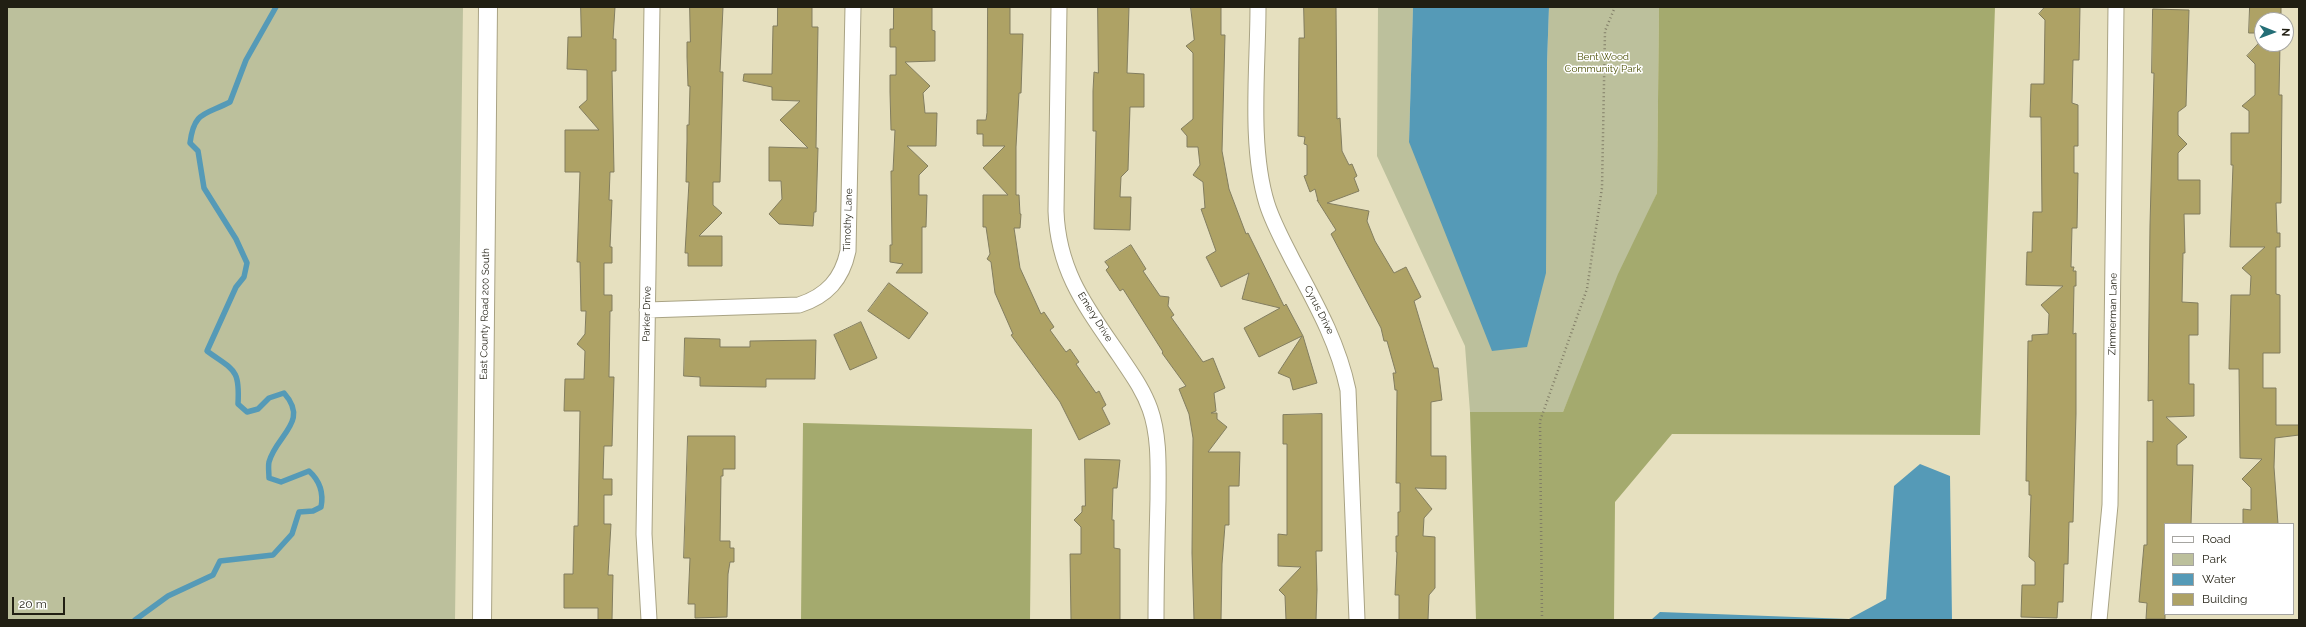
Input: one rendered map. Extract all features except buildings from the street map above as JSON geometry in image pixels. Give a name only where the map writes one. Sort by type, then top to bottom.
[{"type":"street","name":"East County Road 200 South","points":[[482,620],[488,7]]},
{"type":"street","name":"Parker Drive","points":[[650,620],[644,534],[652,7]]},
{"type":"street","name":"Timothy Lane","points":[[648,310],[799,305],[814,300],[827,292],[838,280],[848,251],[853,7]]},
{"type":"street","name":"Emery Drive","points":[[1059,7],[1056,211],[1058,245],[1064,264],[1081,298],[1137,380],[1151,412],[1156,431],[1158,468],[1156,620]]},
{"type":"street","name":"Cyrus Drive","points":[[1258,7],[1257,148],[1262,186],[1274,222],[1330,332],[1344,370],[1348,390],[1357,620]]},
{"type":"street","name":"Zimmerman Lane","points":[[2099,620],[2110,505],[2116,7]]},
{"type":"path","points":[[1542,620],[1540,421],[1587,289],[1602,188],[1605,31],[1615,7]]},
{"type":"green space","points":[[7,7],[463,7],[455,620],[7,620]]},
{"type":"green space","name":"Bent Wood Community Park","points":[[1378,7],[1413,7],[1409,142],[1547,63],[1549,7],[1659,7],[1657,193],[1563,412],[1470,412],[1465,346],[1377,156]]},
{"type":"green space","points":[[1659,7],[1995,7],[1980,435],[1672,434],[1615,502],[1614,620],[1476,620],[1470,412],[1563,412],[1618,274],[1657,193]]},
{"type":"green space","points":[[803,423],[1032,429],[1030,620],[801,620]]},
{"type":"water","points":[[1413,7],[1549,7],[1547,63],[1546,273],[1527,347],[1492,351],[1409,142]]},
{"type":"water","points":[[1920,464],[1950,476],[1952,620],[1651,620],[1660,612],[1849,619],[1886,599],[1894,486]]},
{"type":"waterway","points":[[135,620],[168,596],[213,575],[220,561],[273,555],[292,534],[299,512],[313,511],[321,507],[322,496],[320,487],[316,479],[309,471],[281,482],[269,478],[269,462],[273,452],[293,420],[294,412],[291,403],[284,393],[269,398],[258,409],[247,412],[238,404],[238,383],[233,372],[229,367],[207,351],[236,287],[244,277],[247,263],[236,239],[204,188],[198,151],[190,143],[192,133],[194,125],[202,115],[230,102],[246,60],[276,7]]}]
